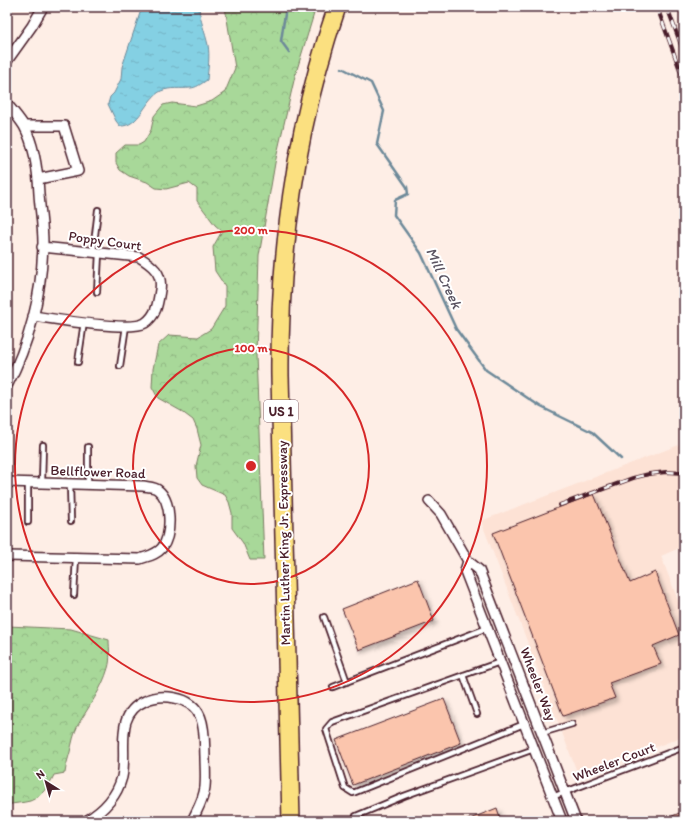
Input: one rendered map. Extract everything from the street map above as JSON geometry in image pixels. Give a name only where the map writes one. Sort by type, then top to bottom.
[{"type":"highway","name":"Martin Luther King Jr. Expressway","points":[[280,821],[270,376],[272,290],[280,203],[290,148],[302,91],[326,7]]},
{"type":"highway","name":"Martin Luther King Jr. Expressway","points":[[291,821],[280,376],[282,290],[290,205],[300,149],[319,66],[337,7]]},
{"type":"street","points":[[7,61],[32,26],[43,7]]},
{"type":"street","points":[[7,104],[24,126],[32,149],[38,179],[42,247],[39,286],[33,316],[20,358],[7,386]]},
{"type":"street","points":[[24,126],[64,126],[78,171],[38,179]]},
{"type":"street","name":"Poppy Court","points":[[33,316],[112,326],[135,326],[144,323],[153,316],[157,306],[161,285],[157,272],[150,264],[139,258],[42,247]]},
{"type":"street","name":"Bellflower Road","points":[[7,482],[143,486],[157,489],[164,496],[168,505],[169,521],[168,533],[161,549],[154,554],[140,558],[7,556]]},
{"type":"street","name":"Wheeler Way","points":[[429,501],[441,514],[468,561],[479,570],[576,821]]},
{"type":"street","name":"Wheeler Way","points":[[468,561],[465,571],[562,821]]},
{"type":"street","points":[[86,821],[98,814],[107,805],[120,783],[124,761],[124,727],[128,715],[139,704],[152,698],[163,697],[179,699],[192,706],[201,718],[203,725],[205,737],[205,787],[203,797],[192,821]]},
{"type":"lane","points":[[97,292],[96,253],[98,210]]},
{"type":"lane","points":[[78,362],[84,322]]},
{"type":"lane","points":[[120,366],[126,326]]},
{"type":"lane","points":[[42,483],[43,445]]},
{"type":"lane","points":[[88,447],[88,485]]},
{"type":"lane","points":[[28,483],[28,522]]},
{"type":"lane","points":[[70,484],[71,521]]},
{"type":"lane","points":[[74,595],[76,557]]},
{"type":"lane","points":[[324,617],[347,682]]},
{"type":"lane","points":[[333,687],[487,628]]},
{"type":"lane","points":[[500,662],[332,722],[326,729],[344,788],[353,793],[524,724]]},
{"type":"lane","points":[[464,675],[477,714]]},
{"type":"lane","points":[[542,733],[572,724]]},
{"type":"lane","name":"Wheeler Court","points":[[552,797],[684,747]]},
{"type":"lane","points":[[358,821],[356,816],[404,796],[534,749]]},
{"type":"shaded area","points":[[684,443],[684,546],[661,556],[684,616],[684,736],[579,777],[481,521]]},
{"type":"green space","points":[[225,7],[316,7],[295,76],[275,163],[259,256],[256,355],[264,560],[250,560],[243,543],[232,528],[232,513],[225,495],[202,485],[197,478],[196,466],[201,445],[193,420],[181,411],[158,398],[152,387],[153,369],[158,345],[169,335],[198,337],[211,329],[225,306],[225,286],[215,271],[213,247],[222,231],[215,225],[197,201],[197,189],[189,183],[166,189],[156,188],[147,182],[129,176],[120,170],[116,163],[116,153],[125,145],[139,145],[144,142],[151,130],[154,116],[163,105],[172,103],[196,106],[212,101],[225,92],[235,68]]},
{"type":"green space","points":[[7,627],[71,629],[109,640],[110,657],[109,665],[102,683],[78,725],[73,738],[65,773],[54,775],[50,783],[38,797],[27,802],[7,805]]},
{"type":"water","points":[[142,7],[199,7],[200,17],[209,49],[207,80],[194,87],[161,91],[155,95],[133,122],[120,126],[108,104],[110,97],[114,93],[121,79],[122,67]]},
{"type":"building","points":[[594,494],[630,583],[655,572],[679,635],[653,646],[661,664],[609,683],[615,698],[563,716],[493,533]]},
{"type":"building","points":[[418,579],[434,621],[359,650],[342,609]]},
{"type":"building","points":[[444,699],[461,743],[353,785],[336,740]]},
{"type":"building","points":[[497,808],[501,821],[465,821]]},
{"type":"building","points":[[684,811],[684,821],[661,821]]},
{"type":"waterway","name":"Mill Creek","points":[[286,7],[281,41],[289,52]]},
{"type":"waterway","name":"Mill Creek","points":[[342,68],[371,83],[384,111],[377,144],[407,187],[408,194],[395,200],[394,215],[421,253],[456,329],[486,370],[541,407],[592,432],[621,459]]},
{"type":"railway","points":[[657,7],[684,81]]},
{"type":"railway","points":[[667,7],[684,53]]},
{"type":"railway","points":[[560,505],[633,478],[666,472],[684,473]]}]
